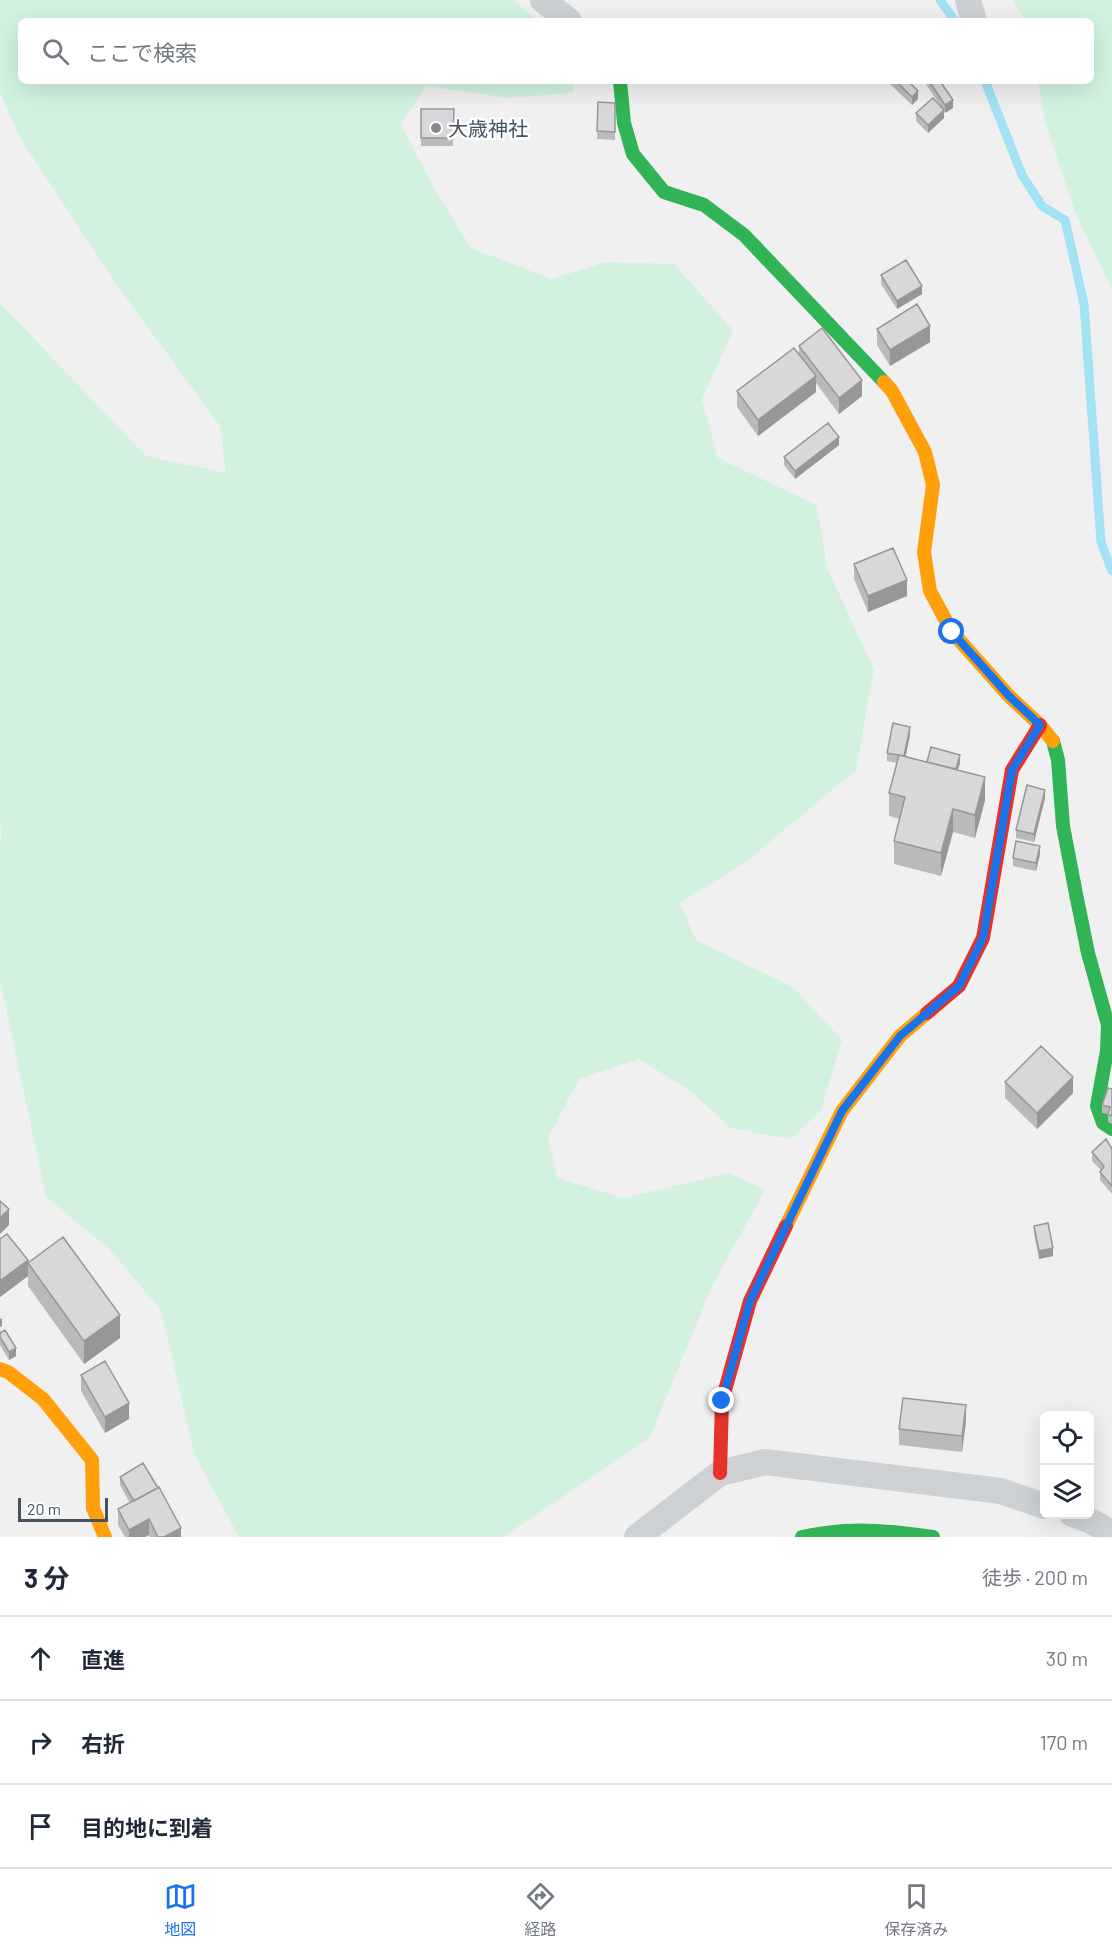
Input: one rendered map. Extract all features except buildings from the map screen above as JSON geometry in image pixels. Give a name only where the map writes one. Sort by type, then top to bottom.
[{"type":"street","points":[[543,0],[565,18]]},
{"type":"street","points":[[968,0],[973,18]]},
{"type":"street","points":[[620,84],[624,123],[633,154],[664,192],[704,205],[744,235],[892,392],[925,452],[933,485],[924,552],[930,591],[952,632],[1054,742],[1058,760],[1063,826],[1071,871],[1088,953],[1108,1025],[1107,1051],[1097,1106],[1103,1123],[1112,1129]]},
{"type":"street","points":[[720,1473],[722,1401],[750,1301],[842,1111],[900,1036],[959,986],[983,938],[1012,770],[1040,725]]},
{"type":"street","points":[[0,1369],[8,1372],[43,1399],[92,1460],[93,1508],[105,1537]]},
{"type":"street","points":[[637,1537],[720,1473],[765,1462],[1001,1491],[1040,1505]]},
{"type":"street","points":[[1086,1519],[1112,1533]]},
{"type":"street","points":[[802,1537],[831,1531],[892,1531],[933,1537]]},
{"type":"green space","points":[[0,0],[513,0],[534,18],[18,18],[18,84],[574,84],[573,93],[507,98],[426,86],[401,124],[430,181],[471,248],[551,279],[605,262],[674,264],[733,330],[702,400],[718,458],[817,505],[827,568],[874,669],[856,770],[746,862],[680,903],[696,940],[793,987],[842,1040],[821,1110],[791,1139],[730,1128],[693,1093],[639,1059],[579,1079],[548,1138],[558,1178],[623,1198],[729,1173],[765,1190],[711,1288],[650,1438],[503,1537],[239,1537],[194,1454],[161,1310],[109,1249],[46,1197],[0,980],[0,843],[2,828],[0,824],[0,303],[146,456],[226,473],[220,426],[119,288],[20,138],[0,93]]},
{"type":"green space","points":[[1013,0],[1112,0],[1112,290],[1075,212],[1044,119],[1038,84],[1094,84],[1094,18],[1024,18]]},
{"type":"waterway","points":[[940,0],[953,18]]},
{"type":"waterway","points":[[986,84],[1022,175],[1042,206],[1065,220],[1084,304],[1101,542],[1112,571]]},
{"type":"traffic: fast","points":[[620,84],[624,123],[633,154],[664,192],[704,205],[744,235],[884,382]]},
{"type":"traffic: fast","points":[[1053,741],[1058,760],[1063,826],[1076,894],[1088,953],[1108,1025],[1107,1051],[1097,1106],[1103,1123],[1112,1129]]},
{"type":"traffic: fast","points":[[802,1537],[835,1532],[867,1531],[933,1537]]},
{"type":"traffic: slow","points":[[884,382],[892,391],[925,452],[933,485],[924,552],[930,591],[952,632],[1053,741]]},
{"type":"traffic: slow","points":[[786,1226],[842,1111],[900,1036],[927,1013]]},
{"type":"traffic: slow","points":[[0,1369],[8,1372],[43,1399],[92,1460],[93,1508],[105,1537]]},
{"type":"traffic: jam","points":[[927,1013],[959,986],[983,938],[1012,770],[1040,725]]},
{"type":"traffic: jam","points":[[720,1473],[722,1401],[750,1301],[786,1226]]},
{"type":"place","name":"大歳神社","points":[[436,128]]},
{"type":"route","points":[[722,1401],[750,1301],[842,1111],[900,1036],[959,986],[983,938],[1012,770],[1040,725],[1009,696],[952,632]]}]
